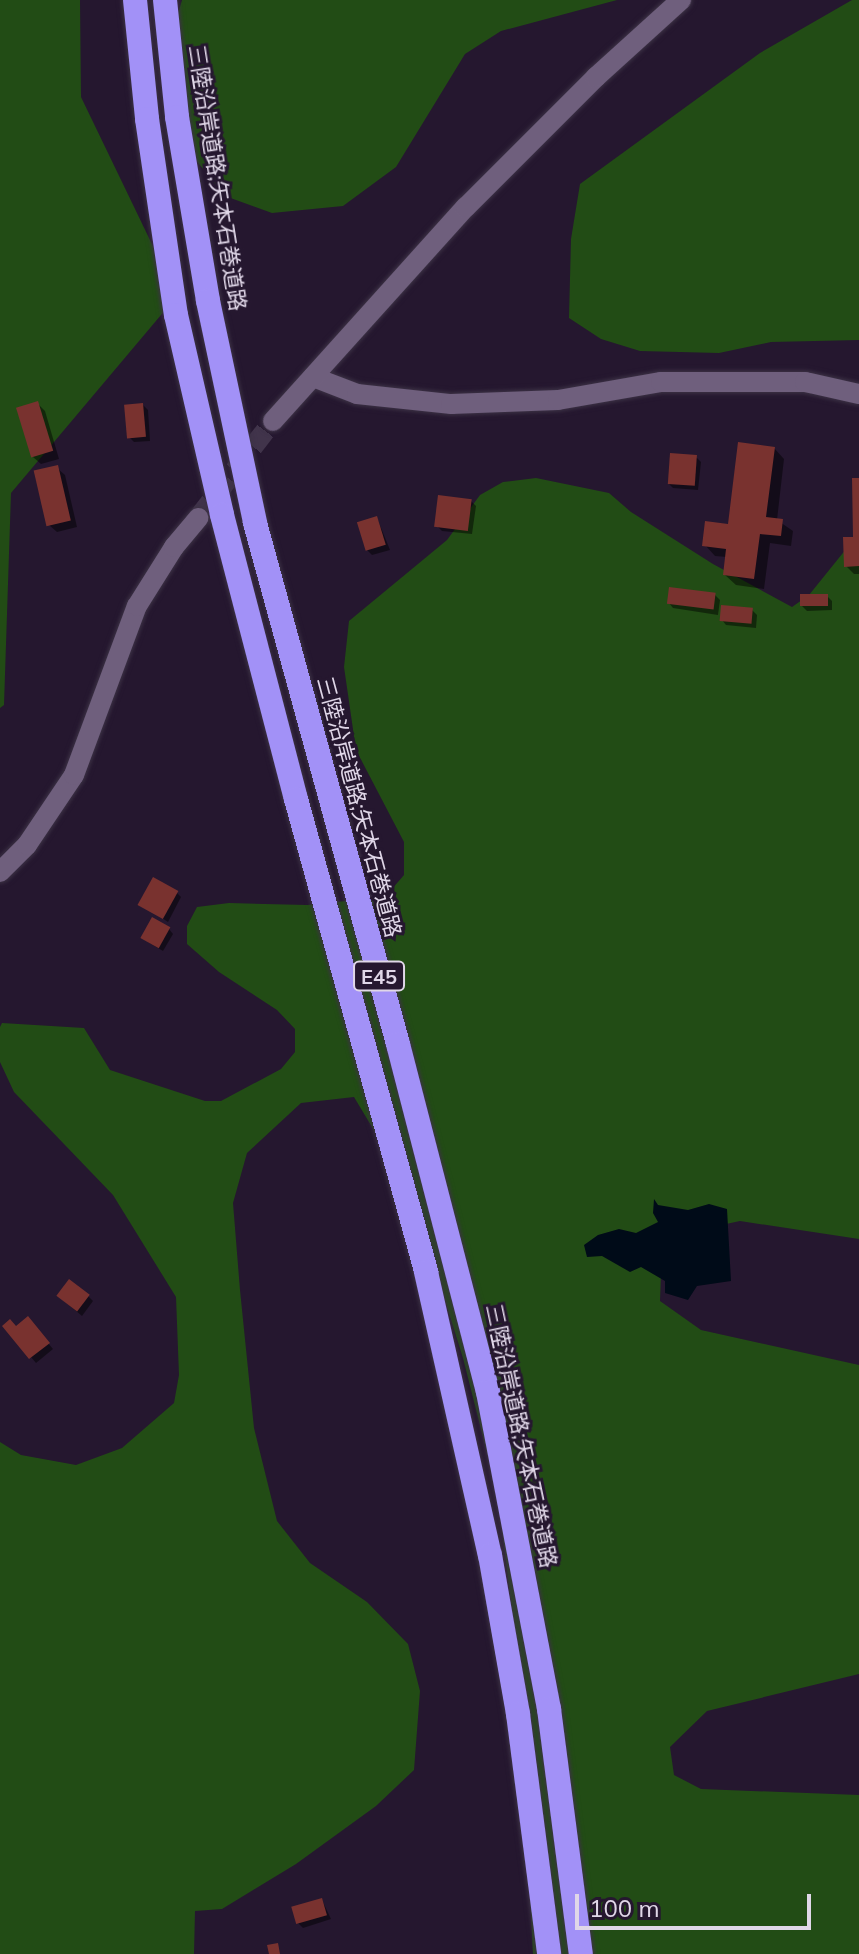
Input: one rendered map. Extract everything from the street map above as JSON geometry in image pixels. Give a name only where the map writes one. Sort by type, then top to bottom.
[{"type":"highway","name":"E45","points":[[135,0],[147,119],[176,315],[222,515],[296,799],[426,1272],[490,1555],[518,1714],[549,1954]]},
{"type":"highway","name":"三陸沿岸道路;矢本石巻道路","points":[[165,0],[177,117],[208,301],[255,523],[402,1059],[488,1392],[549,1709],[581,1954]]},
{"type":"street","points":[[273,421],[466,207],[596,77],[681,0]]},
{"type":"street","points":[[313,377],[357,394],[451,404],[558,400],[661,382],[805,382],[859,394]]},
{"type":"street","points":[[0,872],[27,845],[74,775],[137,606],[174,547],[198,518]]},
{"type":"green space","points":[[0,0],[80,0],[81,97],[177,296],[11,493],[4,705],[0,708]]},
{"type":"green space","points":[[182,0],[617,0],[501,31],[465,54],[396,167],[343,206],[272,213],[225,196],[186,148],[177,17]]},
{"type":"green space","points":[[852,0],[859,0],[859,340],[771,342],[719,353],[640,351],[601,339],[569,318],[571,239],[580,184],[760,53]]},
{"type":"green space","points":[[536,478],[609,493],[631,512],[713,564],[792,607],[809,595],[859,533],[859,1239],[740,1221],[703,1229],[661,1274],[660,1301],[701,1330],[859,1365],[859,1674],[707,1711],[670,1747],[674,1775],[701,1789],[859,1795],[859,1954],[533,1954],[517,1653],[498,1496],[463,1358],[411,1192],[354,1097],[301,1103],[247,1153],[233,1203],[240,1290],[254,1428],[277,1521],[310,1563],[367,1602],[408,1644],[420,1691],[414,1770],[376,1806],[296,1864],[222,1909],[195,1911],[194,1954],[0,1954],[0,1442],[21,1455],[76,1465],[122,1448],[174,1403],[179,1375],[176,1297],[113,1195],[14,1092],[0,1062],[0,1027],[2,1023],[84,1028],[110,1070],[205,1101],[221,1101],[281,1069],[295,1052],[295,1029],[277,1010],[219,972],[187,944],[187,926],[197,907],[229,903],[307,905],[385,897],[404,875],[404,842],[356,750],[344,667],[349,621],[447,540],[480,495],[503,482]]},
{"type":"water","points":[[654,1199],[658,1205],[688,1210],[709,1204],[727,1209],[731,1281],[697,1286],[688,1300],[665,1293],[665,1281],[641,1267],[630,1272],[602,1256],[587,1257],[584,1245],[598,1235],[619,1229],[636,1233],[658,1222],[653,1213]]},
{"type":"building","points":[[38,401],[53,451],[31,457],[16,408]]},
{"type":"building","points":[[143,403],[146,437],[127,439],[124,405]]},
{"type":"building","points":[[738,442],[775,447],[766,517],[783,519],[781,536],[760,534],[754,579],[723,575],[726,549],[702,546],[705,521],[728,524]]},
{"type":"building","points":[[670,453],[697,455],[695,486],[668,484]]},
{"type":"building","points":[[58,465],[71,521],[46,526],[34,471]]},
{"type":"building","points":[[852,478],[859,478],[859,566],[844,567],[843,537],[853,537]]},
{"type":"building","points":[[438,495],[472,499],[468,531],[434,527]]},
{"type":"building","points":[[377,516],[386,545],[366,551],[357,522]]},
{"type":"building","points":[[669,587],[716,593],[714,610],[667,604]]},
{"type":"building","points":[[800,594],[828,594],[828,606],[800,606]]},
{"type":"building","points":[[721,605],[753,608],[751,624],[720,621]]},
{"type":"building","points":[[153,877],[178,891],[163,919],[137,905]]},
{"type":"building","points":[[152,917],[170,927],[159,948],[140,938]]},
{"type":"building","points":[[69,1279],[90,1295],[77,1311],[56,1296]]},
{"type":"building","points":[[28,1316],[50,1343],[29,1359],[2,1326],[10,1319],[16,1326]]},
{"type":"building","points":[[322,1898],[327,1915],[296,1924],[291,1907]]},
{"type":"building","points":[[278,1943],[280,1954],[269,1954],[267,1945]]},
{"type":"tunnel","points":[[198,518],[273,421]]}]
